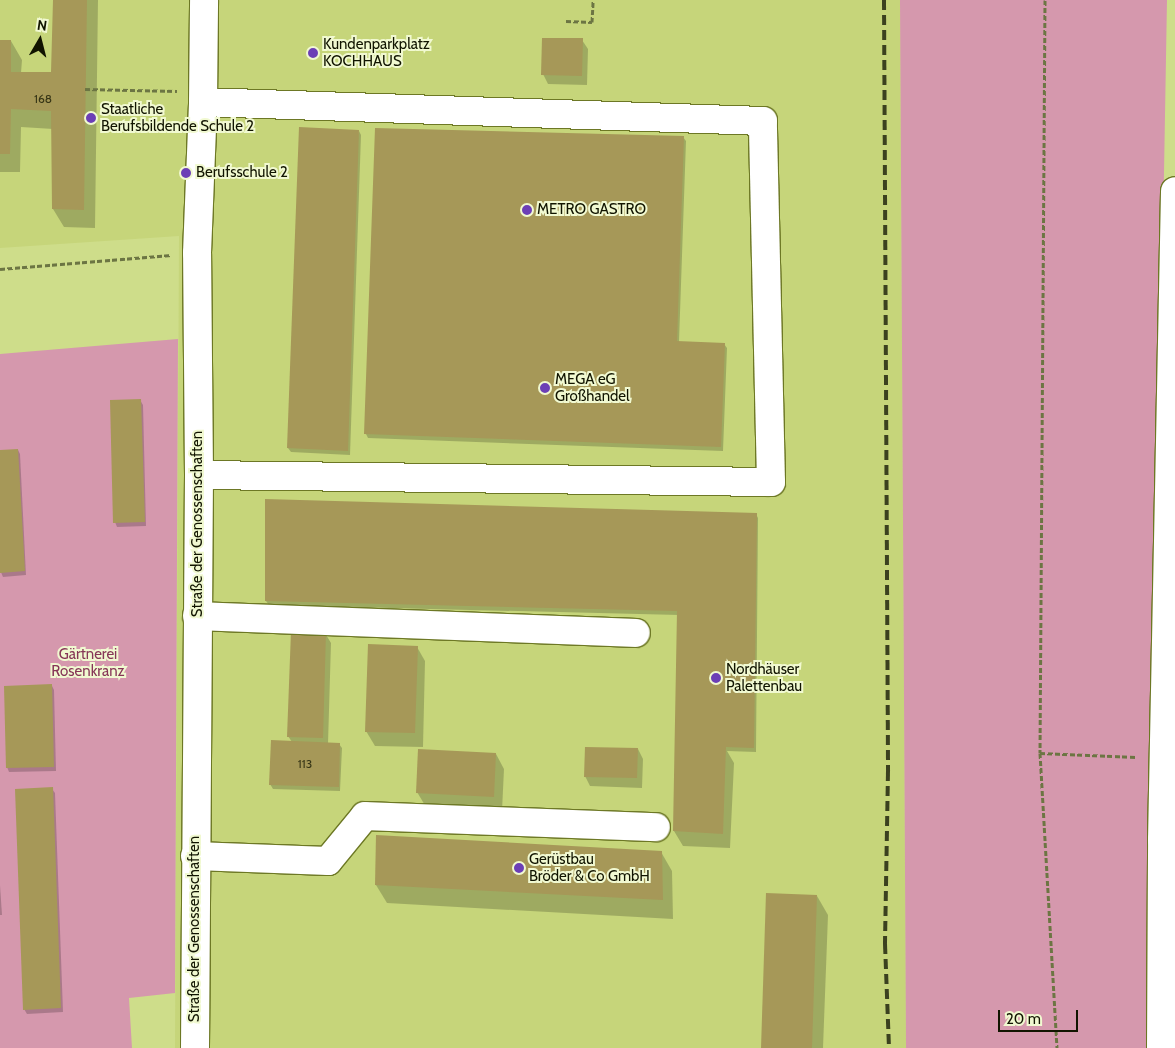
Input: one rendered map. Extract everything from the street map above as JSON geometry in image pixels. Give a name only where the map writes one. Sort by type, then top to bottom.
[{"type":"street","name":"Straße der Genossenschaften","points":[[195,1048],[199,475],[197,253],[203,97],[204,0]]},
{"type":"street","points":[[199,475],[771,482],[763,121],[203,97]]},
{"type":"street","points":[[1161,1048],[1164,758],[1175,191]]},
{"type":"street","points":[[198,616],[636,633]]},
{"type":"street","points":[[195,856],[328,861],[365,816],[656,827]]},
{"type":"street","points":[[195,1048],[210,1048]]},
{"type":"path","points":[[566,21],[592,22],[593,0]]},
{"type":"path","points":[[1045,0],[1040,753],[1057,1048]]},
{"type":"path","points":[[85,89],[203,97]]},
{"type":"path","points":[[0,268],[197,253]]},
{"type":"path","points":[[1040,753],[1164,758]]},
{"type":"shaded area","points":[[0,0],[900,0],[906,1048],[175,1048],[179,236],[0,248]]},
{"type":"green space","points":[[900,0],[1167,0],[1154,750],[1175,750],[1175,1048],[906,1048]]},
{"type":"green space","name":"Gärtnerei Rosenkranz","points":[[178,339],[175,993],[129,998],[132,1048],[0,1048],[0,354]]},
{"type":"building","points":[[53,0],[87,0],[84,210],[52,209],[51,111],[11,109],[10,154],[0,154],[0,40],[11,40],[11,72],[51,72]]},
{"type":"building","points":[[542,38],[583,38],[582,76],[541,75]]},
{"type":"building","points":[[299,127],[359,130],[348,451],[287,448]]},
{"type":"building","points":[[375,128],[684,136],[677,341],[725,343],[721,447],[364,434]]},
{"type":"building","points":[[141,399],[145,522],[113,523],[110,400]]},
{"type":"building","points":[[18,449],[25,571],[0,573],[0,450]]},
{"type":"building","name":"Nordhäuser Palettenbau","points":[[265,499],[757,513],[754,748],[726,747],[723,834],[673,831],[677,611],[265,601]]},
{"type":"building","points":[[291,631],[326,632],[323,738],[287,737]]},
{"type":"building","points":[[368,644],[418,646],[415,733],[365,732]]},
{"type":"building","points":[[52,684],[54,767],[6,768],[4,686]]},
{"type":"building","points":[[271,740],[340,743],[339,787],[269,785]]},
{"type":"building","points":[[585,747],[638,748],[637,778],[584,777]]},
{"type":"building","points":[[418,749],[496,753],[494,797],[416,793]]},
{"type":"building","points":[[53,787],[61,1008],[23,1010],[15,789]]},
{"type":"building","name":"Gerüstbau Bröder & Co GmbH","points":[[376,835],[662,851],[663,900],[375,885]]},
{"type":"building","points":[[766,893],[817,895],[812,1048],[761,1048]]},
{"type":"railway","points":[[884,0],[888,771],[885,944],[889,1048]]},
{"type":"place","name":"Kundenparkplatz KOCHHAUS","points":[[313,53]]},
{"type":"place","name":"Staatliche Berufsbildende Schule 2","points":[[91,118]]},
{"type":"place","name":"Berufsschule 2","points":[[186,173]]},
{"type":"place","name":"METRO GASTRO","points":[[527,210]]},
{"type":"place","name":"MEGA eG Großhandel","points":[[545,388]]},
{"type":"place","name":"Nordhäuser Palettenbau","points":[[716,678]]},
{"type":"place","name":"Gerüstbau Bröder & Co GmbH","points":[[519,868]]}]
